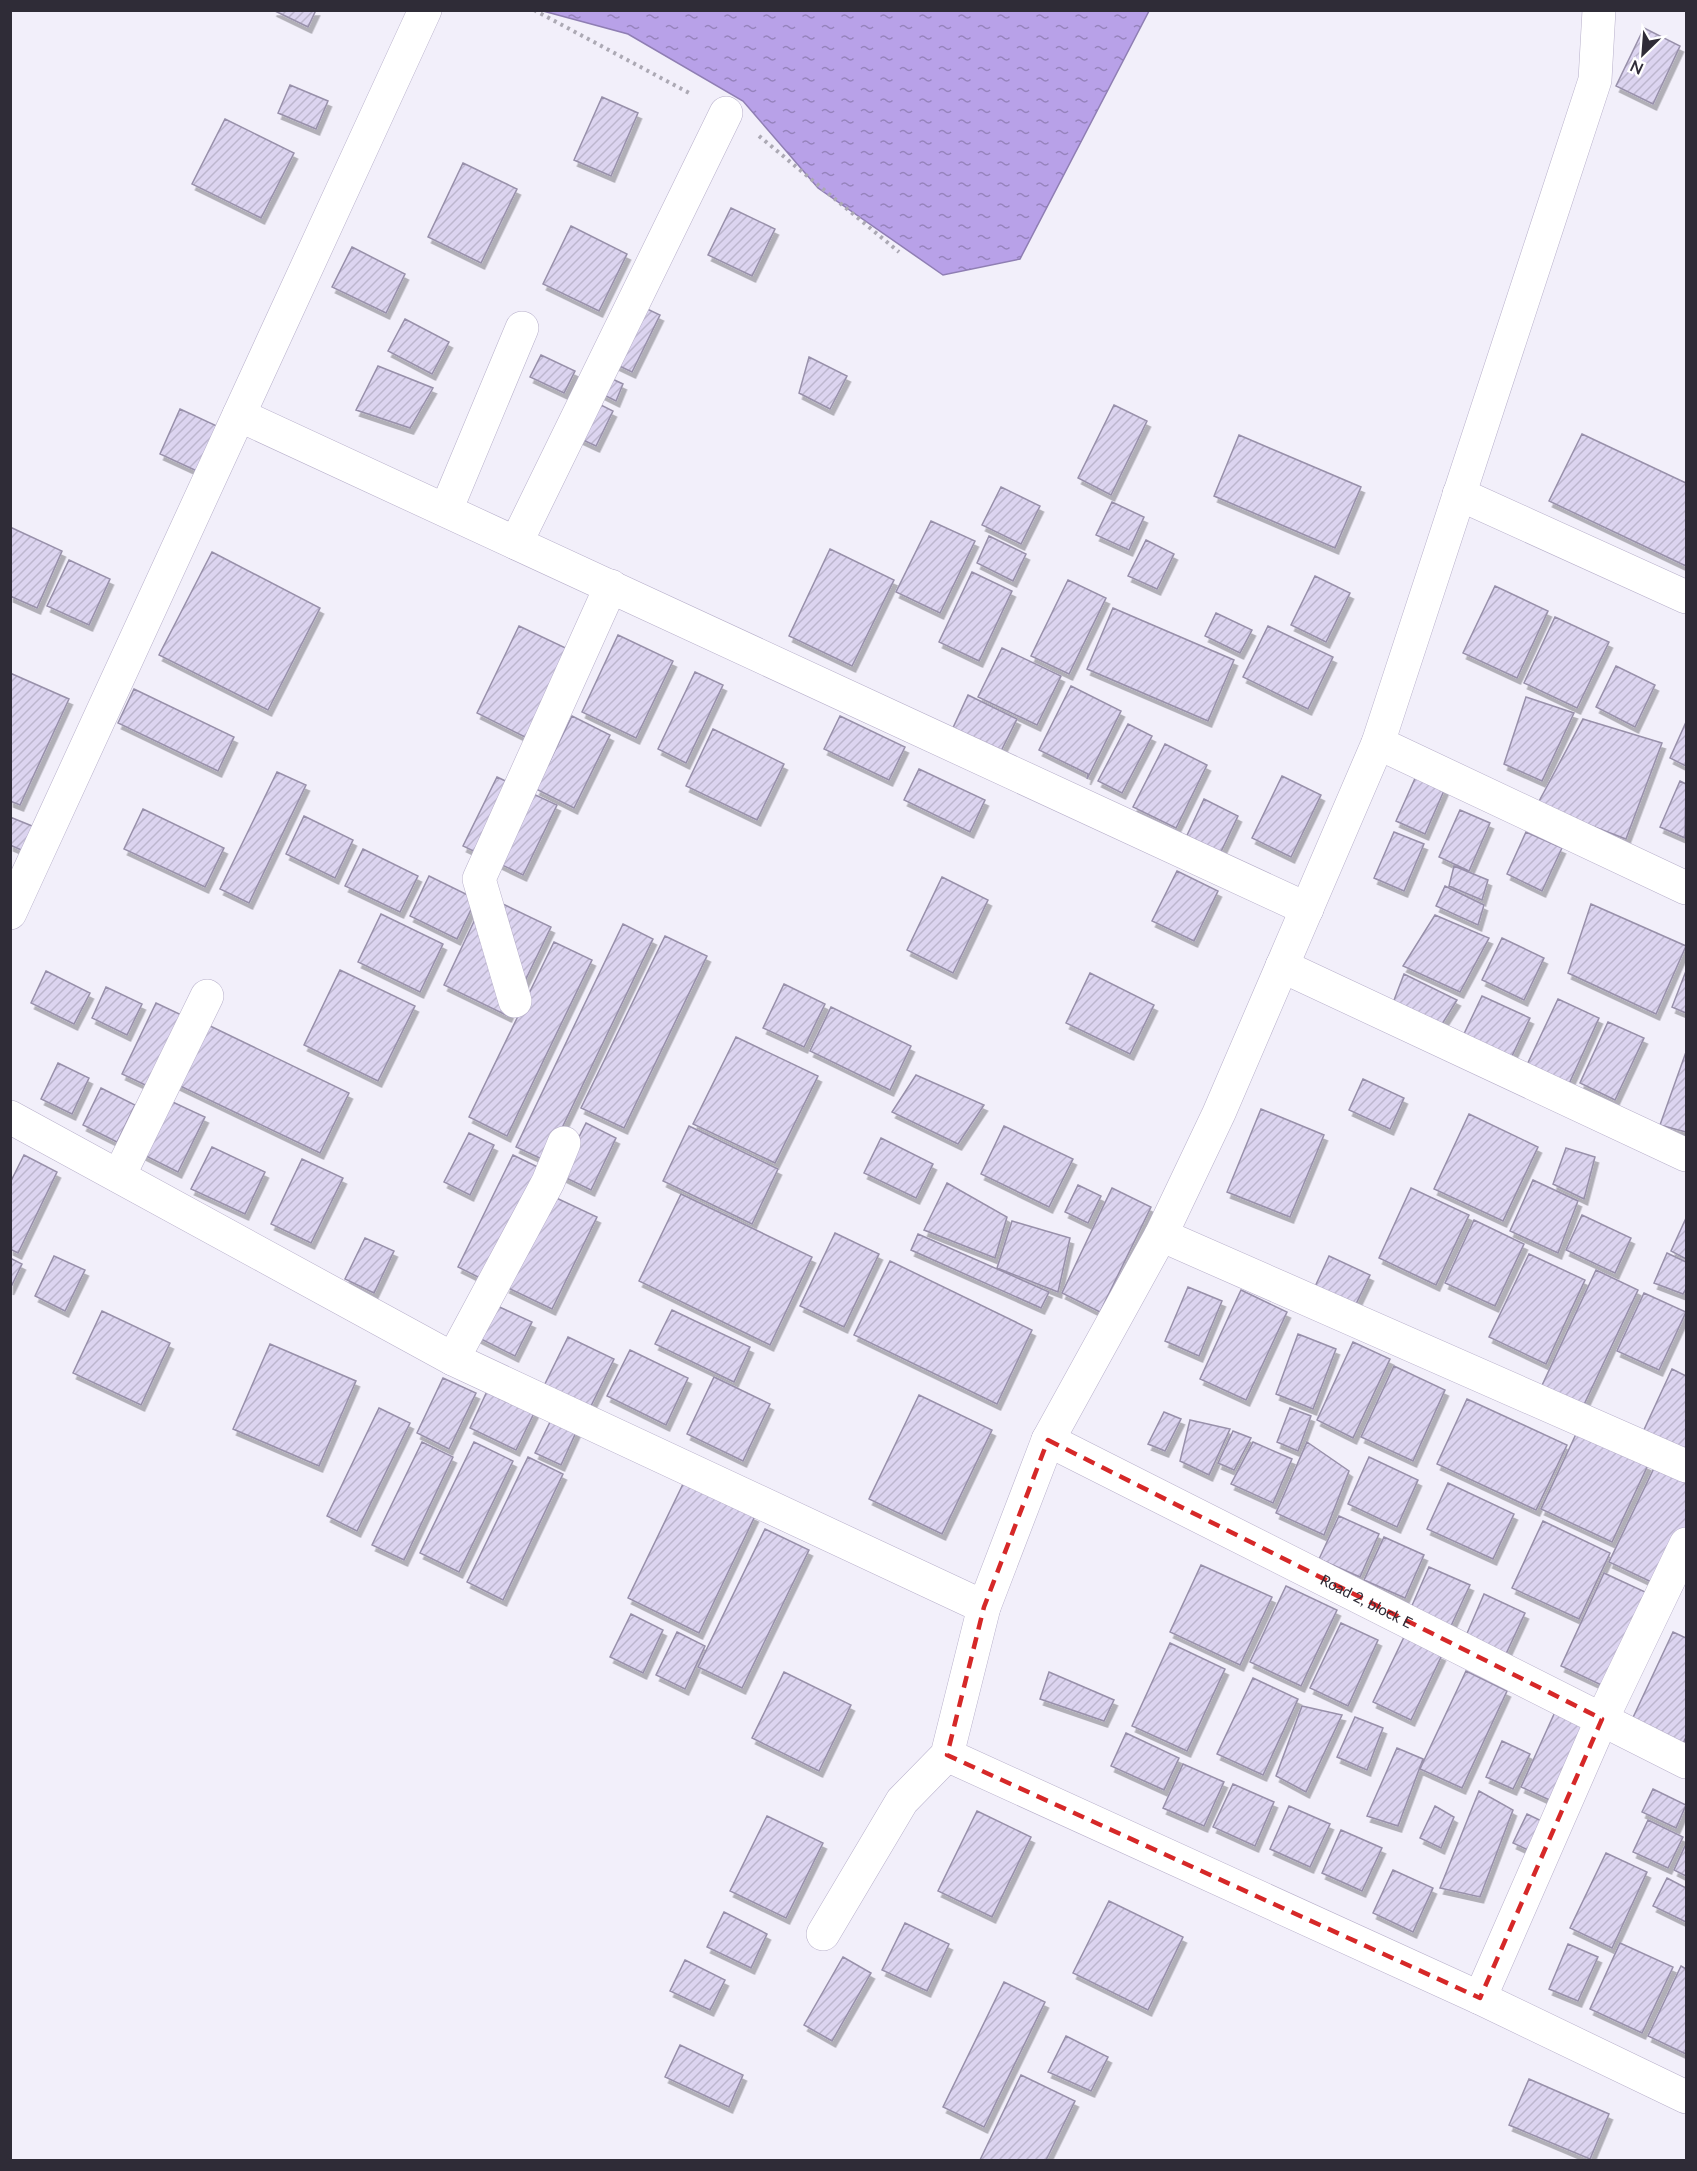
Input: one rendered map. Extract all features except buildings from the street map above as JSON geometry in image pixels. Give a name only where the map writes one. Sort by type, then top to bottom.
[{"type":"street","points":[[10,913],[425,10]]},
{"type":"street","points":[[823,1934],[902,1802],[947,1755],[984,1607],[1048,1440],[1161,1235],[1219,1113],[1378,743],[1595,80],[1599,10]]},
{"type":"street","points":[[516,543],[726,113]]},
{"type":"street","points":[[446,510],[522,328]]},
{"type":"street","points":[[239,414],[1306,909]]},
{"type":"street","points":[[1459,494],[1686,597]]},
{"type":"street","points":[[515,1001],[479,879],[611,586]]},
{"type":"street","points":[[1378,743],[1686,888]]},
{"type":"street","points":[[1282,966],[1686,1155]]},
{"type":"street","points":[[119,1176],[207,996]]},
{"type":"street","points":[[10,1117],[453,1359],[984,1607]]},
{"type":"street","points":[[453,1359],[548,1182],[564,1143]]},
{"type":"street","points":[[1161,1235],[1686,1466]]},
{"type":"street","name":"Road 2, block E","points":[[1048,1440],[1686,1762]]},
{"type":"street","points":[[1479,1998],[1602,1719],[1686,1544]]},
{"type":"street","points":[[947,1755],[1479,1998],[1686,2097]]},
{"type":"highlighted area","points":[[1048,1440],[1602,1719],[1480,1998],[947,1755],[984,1607]]},
{"type":"water","points":[[543,11],[1149,11],[1020,259],[943,275],[818,188],[743,101],[628,34]]}]
